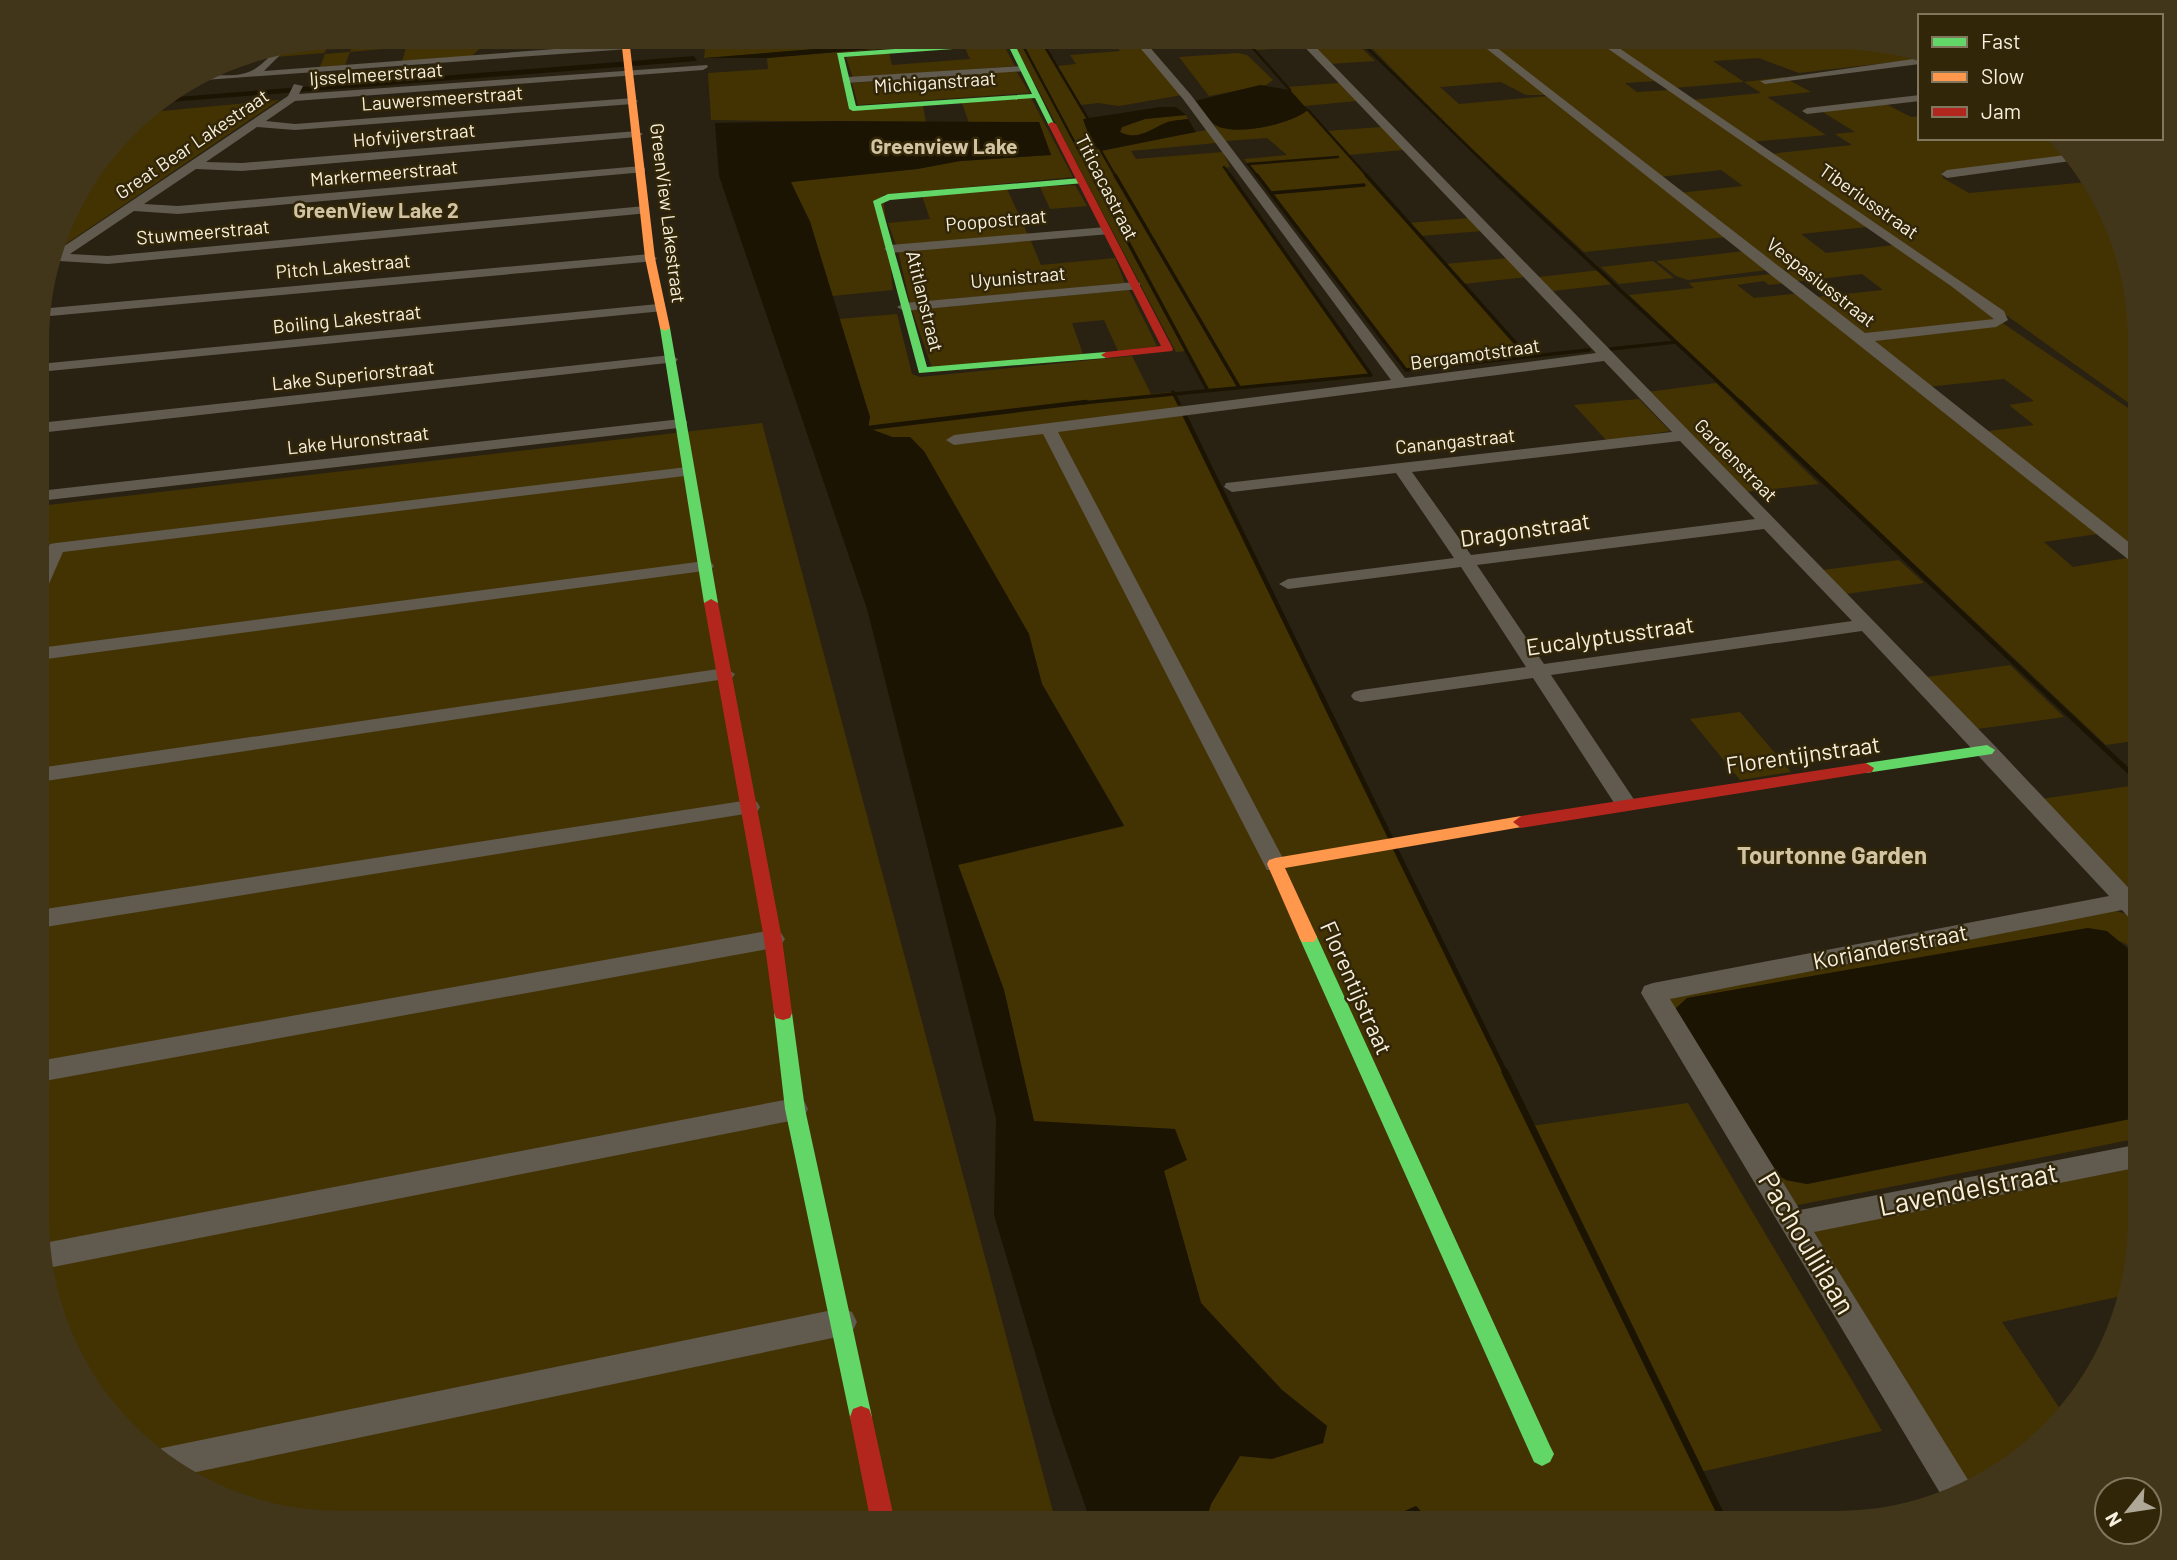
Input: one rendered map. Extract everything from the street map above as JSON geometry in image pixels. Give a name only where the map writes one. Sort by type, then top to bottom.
[{"type":"street","points":[[477,57],[483,49]]},
{"type":"street","points":[[528,53],[530,49]]},
{"type":"street","points":[[215,78],[576,49]]},
{"type":"street","name":"GreenView Lakestraat","points":[[626,49],[650,258],[658,308],[671,359],[687,472],[773,939],[795,1109],[881,1511]]},
{"type":"street","name":"Michiganstraat","points":[[883,49],[840,55],[853,109],[1036,96]]},
{"type":"street","name":"Titicacastraat","points":[[1013,49],[1168,349]]},
{"type":"street","points":[[1146,49],[1187,97],[1401,383]]},
{"type":"street","name":"Gardenstraat","points":[[1312,49],[1987,750],[2128,903]]},
{"type":"street","name":"Vespasiusstraat","points":[[1492,49],[1862,338],[2128,551]]},
{"type":"street","name":"Tiberiusstraat","points":[[1614,49],[1977,298],[1999,314],[2001,320],[1996,323],[1862,338]]},
{"type":"street","points":[[253,75],[273,57]]},
{"type":"street","points":[[1765,81],[1918,61]]},
{"type":"street","name":"Ijsselmeerstraat","points":[[293,95],[703,67]]},
{"type":"street","points":[[847,80],[1022,69]]},
{"type":"street","name":"Great Bear Lakestraat","points":[[64,252],[255,124],[293,95],[305,71]]},
{"type":"street","points":[[1807,111],[1918,99]]},
{"type":"street","name":"Lauwersmeerstraat","points":[[255,124],[295,127],[633,101]]},
{"type":"street","name":"Hofvijverstraat","points":[[195,165],[242,167],[637,134]]},
{"type":"street","points":[[1947,174],[2064,159]]},
{"type":"street","name":"Markermeerstraat","points":[[130,207],[178,210],[641,170]]},
{"type":"street","name":"Atitlanstraat","points":[[1081,181],[880,199],[876,203],[923,371],[1168,349]]},
{"type":"street","name":"Stuwmeerstraat","points":[[61,258],[108,260],[645,210]]},
{"type":"street","name":"Poopostraat","points":[[890,249],[1106,230]]},
{"type":"street","name":"Pitch Lakestraat","points":[[51,312],[650,258]]},
{"type":"street","name":"Uyunistraat","points":[[904,307],[1135,286]]},
{"type":"street","name":"Boiling Lakestraat","points":[[49,367],[658,308]]},
{"type":"street","name":"Bergamotstraat","points":[[954,440],[1606,356]]},
{"type":"street","name":"Lake Superiorstraat","points":[[49,427],[671,359]]},
{"type":"street","name":"Lake Huronstraat","points":[[49,495],[681,424]]},
{"type":"street","points":[[1048,429],[1275,864],[1626,804],[1401,468]]},
{"type":"street","name":"Canangastraat","points":[[1232,487],[1682,436]]},
{"type":"street","points":[[49,549],[687,472]]},
{"type":"street","name":"Dragonstraat","points":[[1288,584],[1768,523]]},
{"type":"street","points":[[49,653],[705,566]]},
{"type":"street","name":"Eucalyptusstraat","points":[[1361,696],[1867,625]]},
{"type":"street","points":[[49,774],[725,674]]},
{"type":"street","name":"Florentijnstraat","points":[[1626,804],[1987,750]]},
{"type":"street","points":[[49,917],[749,807]]},
{"type":"street","name":"Florentijstraat","points":[[1275,864],[1542,1454]]},
{"type":"street","name":"Korianderstraat","points":[[1653,993],[2128,909]]},
{"type":"street","points":[[49,1070],[773,939]]},
{"type":"street","name":"Pachoullilaan","points":[[1653,993],[1796,1223],[1954,1486]]},
{"type":"street","points":[[52,1254],[795,1109]]},
{"type":"street","name":"Lavendelstraat","points":[[1796,1223],[2128,1157]]},
{"type":"street","points":[[177,1461],[842,1322]]},
{"type":"shaded area","points":[[351,49],[382,49],[350,52]]},
{"type":"shaded area","points":[[406,49],[479,49],[472,56],[402,61]]},
{"type":"shaded area","points":[[705,49],[817,49],[704,58]]},
{"type":"shaded area","points":[[814,49],[872,49],[767,58],[706,58]]},
{"type":"shaded area","points":[[878,49],[837,53],[849,110],[923,106],[926,123],[711,120],[708,73],[768,69],[767,58]]},
{"type":"shaded area","points":[[965,49],[1006,49],[1015,66],[853,78],[846,57],[889,53],[892,65],[970,59]]},
{"type":"shaded area","points":[[1017,49],[1047,49],[1057,66],[1076,64],[1070,55],[1142,49],[1182,95],[1119,106],[1098,103],[1081,105],[1088,119],[1083,120],[1096,150],[1207,130],[1216,143],[1131,151],[1136,159],[1223,152],[1230,167],[1225,168],[1371,375],[1363,378],[1207,389],[1187,351],[1176,352]]},
{"type":"shaded area","points":[[1314,49],[1362,49],[1375,61],[1329,64]]},
{"type":"shaded area","points":[[1373,49],[1489,49],[1546,95],[1526,95],[1501,82],[1440,87],[1459,104],[1549,96],[1727,237],[1584,252],[1460,138]]},
{"type":"shaded area","points":[[1495,49],[1610,49],[1656,81],[1625,83],[1637,92],[1669,90],[1867,227],[1801,234],[1826,253],[1895,245],[1993,312],[1996,320],[1867,335],[1815,297],[1883,290],[1862,274],[1793,282],[1679,193],[1743,186],[1721,170],[1659,177]]},
{"type":"shaded area","points":[[1616,49],[1836,49],[1874,52],[1913,60],[1799,73],[1759,58],[1713,61],[1744,82],[1673,88]]},
{"type":"shaded area","points":[[326,50],[324,53],[276,57],[303,52]]},
{"type":"shaded area","points":[[350,52],[345,65],[320,67],[325,54]]},
{"type":"shaded area","points":[[1238,53],[1247,55],[1273,80],[1266,85],[1209,96],[1179,57]]},
{"type":"shaded area","points":[[1016,71],[1030,93],[858,105],[852,83]]},
{"type":"shaded area","points":[[1783,77],[1811,92],[1767,97],[1826,135],[1751,142],[1690,100],[1761,93],[1744,82]]},
{"type":"shaded area","points":[[1339,83],[1357,101],[1304,106],[1287,87]]},
{"type":"shaded area","points":[[1260,85],[1290,90],[1308,110],[1277,124],[1237,130],[1214,124],[1195,101]]},
{"type":"shaded area","points":[[1031,98],[1073,177],[883,195],[893,290],[832,296],[810,221],[790,182],[917,169],[960,161],[1051,155],[1039,122],[969,123],[962,103]]},
{"type":"shaded area","points":[[279,100],[66,244],[88,195],[109,163],[161,111]]},
{"type":"shaded area","points":[[1884,103],[1911,117],[1918,116],[1918,140],[2047,140],[2061,156],[1942,172],[1943,178],[1969,193],[2081,183],[2106,230],[2122,284],[2128,341],[2128,402],[1992,305],[1770,154],[1852,145],[1835,134],[1855,132],[1821,111]]},
{"type":"shaded area","points":[[1176,107],[1186,115],[1145,119],[1122,127],[1120,132],[1139,135],[1168,122],[1188,119],[1196,132],[1101,151],[1091,142],[1083,119]]},
{"type":"shaded area","points":[[1308,110],[1327,131],[1381,127],[1403,150],[1348,155],[1408,223],[1469,218],[1482,231],[1421,236],[1445,264],[1508,258],[1526,277],[1464,284],[1528,357],[1406,370],[1244,159],[1287,155],[1267,138],[1225,141],[1212,121],[1232,129],[1260,128],[1275,125]]},
{"type":"shaded area","points":[[1186,115],[1188,119],[1145,134],[1128,135],[1120,132],[1122,127],[1145,119]]},
{"type":"shaded area","points":[[1039,122],[1051,155],[960,161],[917,169],[791,182],[810,222],[870,417],[868,428],[892,437],[910,437],[924,451],[1029,634],[1042,684],[1124,826],[958,865],[1004,990],[1034,1121],[1175,1129],[1187,1160],[1164,1171],[1201,1303],[1282,1390],[1327,1426],[1323,1443],[1272,1459],[1240,1456],[1209,1511],[1087,1511],[1053,1413],[994,1215],[996,1118],[867,609],[719,176],[715,123]]},
{"type":"shaded area","points":[[1075,185],[1087,206],[1050,209],[1040,187]]},
{"type":"shaded area","points":[[1007,189],[1028,235],[896,245],[888,223],[930,219],[922,196]]},
{"type":"shaded area","points":[[1030,239],[1041,265],[1115,258],[1125,283],[910,303],[898,251]]},
{"type":"shaded area","points":[[1745,251],[1767,270],[1688,280],[1676,276],[1657,261]]},
{"type":"shaded area","points":[[1653,261],[1674,278],[1619,284],[1601,267]]},
{"type":"shaded area","points":[[1600,270],[1614,284],[1553,291],[1539,277]]},
{"type":"shaded area","points":[[1771,274],[1785,283],[1769,285],[1764,281],[1737,285],[1754,298],[1801,293],[2104,533],[2044,542],[2073,567],[2128,558],[2128,742],[2106,745],[1629,295],[1694,288],[1689,283]]},
{"type":"shaded area","points":[[1129,290],[1157,346],[1118,351],[1104,320],[1072,323],[1083,354],[932,368],[912,310]]},
{"type":"shaded area","points":[[897,314],[912,374],[920,377],[1132,356],[1151,394],[1173,392],[1531,1126],[1688,1103],[1882,1431],[1700,1472],[1719,1511],[1421,1511],[1416,1506],[1405,1511],[1209,1511],[1240,1456],[1272,1458],[1323,1443],[1327,1426],[1282,1390],[1201,1303],[1164,1171],[1175,1129],[1034,1122],[1004,990],[958,864],[1124,825],[1042,684],[1028,634],[924,452],[910,437],[892,437],[868,428],[870,417],[839,319]]},
{"type":"shaded area","points":[[2001,322],[2128,408],[2128,547],[1982,432],[2034,425],[2009,405],[2034,401],[2004,379],[1926,387],[1871,339]]},
{"type":"shaded area","points":[[1716,383],[1819,484],[1745,492],[1647,392]]},
{"type":"shaded area","points":[[1639,399],[1670,431],[1607,441],[1574,405]]},
{"type":"shaded area","points":[[762,423],[1053,1511],[322,1510],[266,1501],[212,1481],[163,1451],[135,1425],[109,1397],[79,1348],[59,1294],[50,1238],[49,505]]},
{"type":"shaded area","points":[[1899,560],[1924,583],[1846,594],[1823,570]]},
{"type":"shaded area","points":[[2010,665],[2064,717],[1977,729],[1927,677]]},
{"type":"shaded area","points":[[1740,712],[1791,772],[1740,780],[1690,719]]},
{"type":"shaded area","points":[[2128,786],[2128,890],[2041,799]]},
{"type":"shaded area","points":[[2112,910],[2127,914],[2128,946],[2088,928],[1687,998],[1676,1009],[1678,1026],[1786,1180],[1807,1184],[2128,1119],[2128,1140],[1783,1208],[1650,990]]},
{"type":"shaded area","points":[[2088,928],[2107,931],[2128,949],[2128,1119],[1807,1184],[1786,1180],[1767,1169],[1678,1026],[1676,1008],[1687,998]]},
{"type":"shaded area","points":[[2128,1160],[2127,1238],[2117,1297],[2002,1322],[2059,1407],[2014,1451],[1958,1484],[1794,1231]]},
{"type":"shaded area","points":[[1416,1506],[1421,1511],[1405,1511]]},
{"type":"waterway","points":[[1025,49],[1093,177]]},
{"type":"waterway","points":[[1046,49],[1088,119]]},
{"type":"waterway","points":[[1254,49],[1290,90]]},
{"type":"waterway","points":[[1368,49],[1499,177]]},
{"type":"waterway","points":[[177,100],[694,59]]},
{"type":"waterway","points":[[1308,110],[1368,177]]},
{"type":"waterway","points":[[1101,151],[1116,177]]},
{"type":"waterway","points":[[1258,177],[1248,164],[1338,157]]},
{"type":"waterway","points":[[1224,167],[1231,177]]},
{"type":"waterway","points":[[1092,175],[1207,389]]},
{"type":"waterway","points":[[1115,175],[1239,387]]},
{"type":"waterway","points":[[1174,394],[1371,375],[1230,175]]},
{"type":"waterway","points":[[1257,175],[1406,370],[1528,357]]},
{"type":"waterway","points":[[1366,175],[1528,357]]},
{"type":"waterway","points":[[1497,175],[1676,342]]},
{"type":"waterway","points":[[1271,193],[1364,185]]},
{"type":"waterway","points":[[1610,349],[1676,342]]},
{"type":"waterway","points":[[1676,342],[1742,404]]},
{"type":"waterway","points":[[1528,357],[1589,350]]},
{"type":"waterway","points":[[1071,404],[1174,394]]},
{"type":"waterway","points":[[1174,394],[1179,404]]},
{"type":"waterway","points":[[868,428],[1086,402]]},
{"type":"waterway","points":[[1740,402],[2050,697]]},
{"type":"waterway","points":[[1185,416],[1322,697]]},
{"type":"waterway","points":[[1321,695],[1392,841]]},
{"type":"waterway","points":[[2048,695],[2128,771]]},
{"type":"waterway","points":[[1396,850],[1506,1074]]},
{"type":"waterway","points":[[1505,1072],[1719,1511]]},
{"type":"traffic: fast","points":[[925,49],[840,55],[853,109],[1036,96]]},
{"type":"traffic: fast","points":[[1013,49],[1052,124]]},
{"type":"traffic: fast","points":[[1081,181],[888,197],[876,203],[923,371],[1106,355]]},
{"type":"traffic: fast","points":[[665,328],[711,603]]},
{"type":"traffic: fast","points":[[1866,768],[1987,750]]},
{"type":"traffic: fast","points":[[1308,937],[1542,1454]]},
{"type":"traffic: fast","points":[[783,1013],[795,1109],[861,1417]]},
{"type":"traffic: slow","points":[[626,49],[650,258],[665,328]]},
{"type":"traffic: slow","points":[[1308,937],[1275,864],[1521,822]]},
{"type":"traffic: jam","points":[[1052,124],[1168,349],[1106,355]]},
{"type":"traffic: jam","points":[[711,603],[773,939],[783,1013]]},
{"type":"traffic: jam","points":[[1521,822],[1866,768]]},
{"type":"traffic: jam","points":[[861,1417],[881,1511]]},
{"type":"district","name":"Greenview Lake","points":[[944,147]]},
{"type":"district","name":"GreenView Lake 2","points":[[376,211]]},
{"type":"district","name":"Tourtonne Garden","points":[[1832,856]]}]
